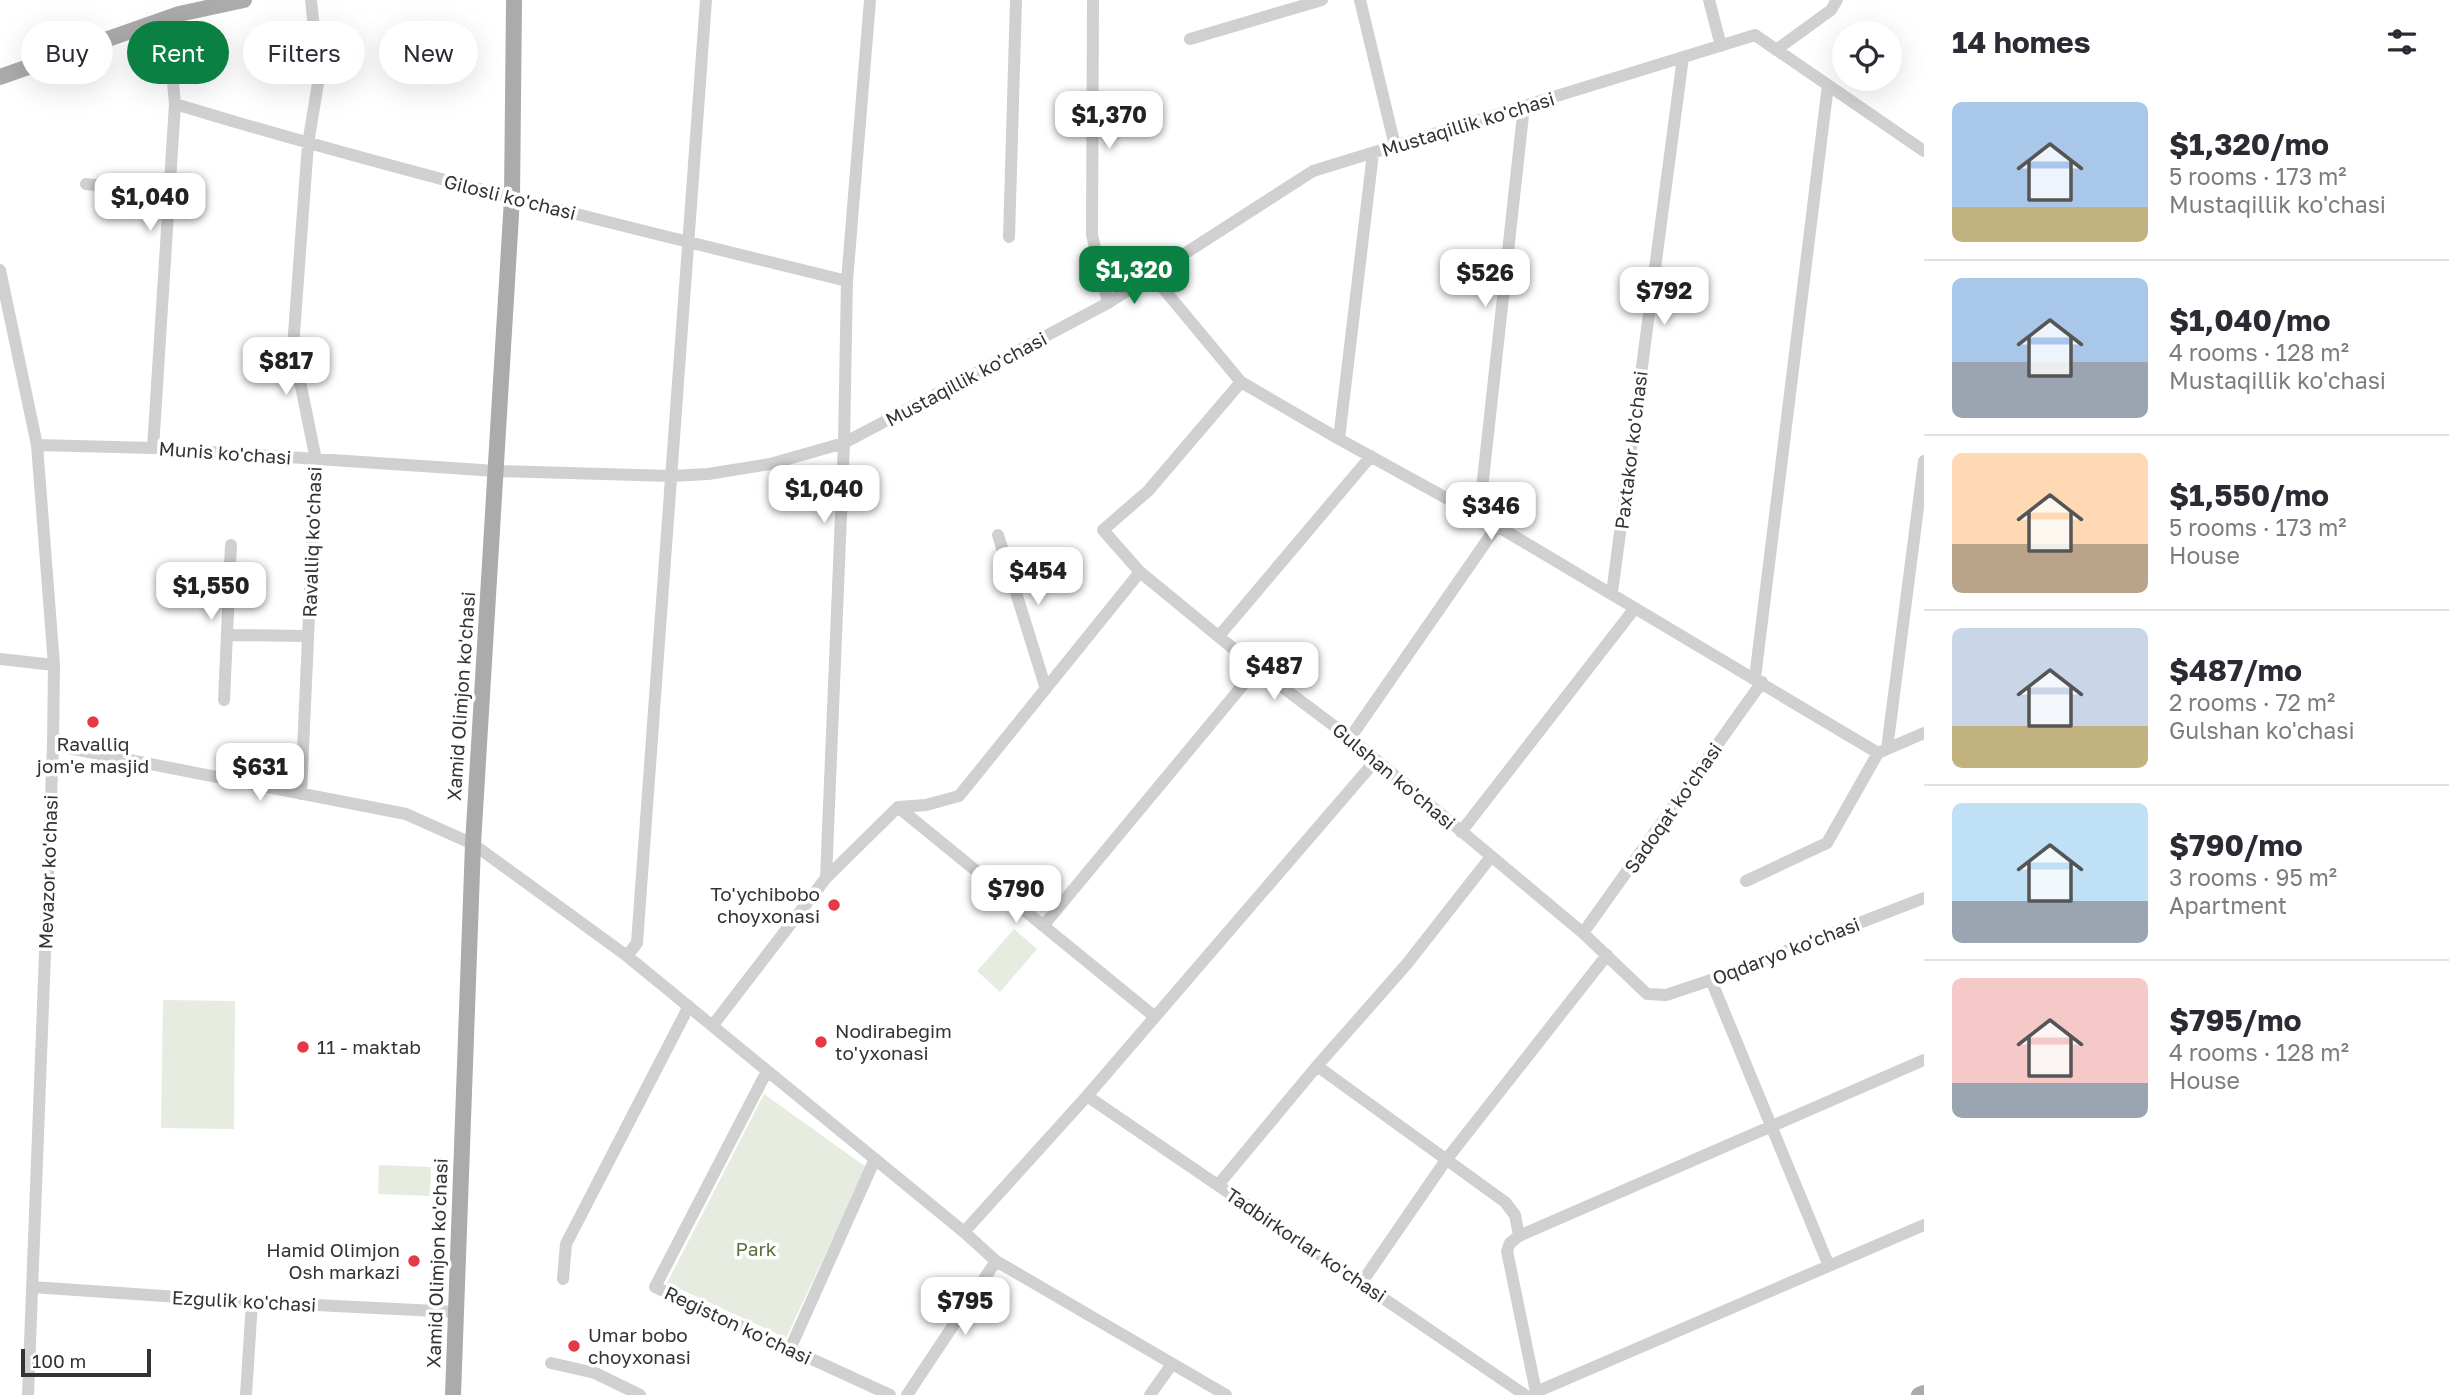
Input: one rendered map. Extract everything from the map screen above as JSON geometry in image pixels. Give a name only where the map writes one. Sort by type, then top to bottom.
[{"type":"main road","points":[[0,77],[173,11],[244,0]]},
{"type":"main road","name":"Xamid Olimjon ko'chasi","points":[[453,1395],[473,844],[512,199],[513,0]]},
{"type":"main road","points":[[1919,1395],[1924,1393]]},
{"type":"street","name":"Ravalliq ko'chasi","points":[[301,794],[316,460],[293,347],[308,144],[319,77],[311,0]]},
{"type":"street","points":[[627,956],[638,943],[706,0]]},
{"type":"street","points":[[826,878],[848,281],[870,0]]},
{"type":"street","points":[[1009,237],[1016,0]]},
{"type":"street","points":[[1093,0],[1092,235],[1108,303]]},
{"type":"street","points":[[1190,39],[1322,0]]},
{"type":"street","points":[[1360,0],[1395,146]]},
{"type":"street","points":[[1709,0],[1721,46]]},
{"type":"street","points":[[1837,0],[1831,10],[1776,50],[1924,150]]},
{"type":"street","points":[[153,448],[175,104],[173,11]]},
{"type":"street","name":"Mustaqillik ko'chasi","points":[[496,471],[671,476],[708,474],[770,464],[844,443],[1108,303],[1313,171],[1755,35],[1776,50]]},
{"type":"street","name":"Paxtakor ko'chasi","points":[[1612,593],[1683,57]]},
{"type":"street","points":[[1759,680],[1828,85]]},
{"type":"street","name":"Gilosli ko'chasi","points":[[175,104],[308,144],[512,199],[848,281]]},
{"type":"street","points":[[1479,516],[1524,106]]},
{"type":"street","points":[[1339,439],[1373,153]]},
{"type":"street","points":[[86,184],[169,193]]},
{"type":"street","name":"Mevazor ko'chasi","points":[[0,270],[37,445],[54,666],[28,1395]]},
{"type":"street","points":[[1152,275],[1241,382],[1497,526],[1882,751]]},
{"type":"street","name":"Gulshan ko'chasi","points":[[1241,382],[1148,491],[1102,530],[1140,572],[1258,668],[1350,738],[1490,858],[1584,933],[1647,994]]},
{"type":"street","name":"Munis ko'chasi","points":[[37,445],[153,448],[496,471]]},
{"type":"street","points":[[1219,636],[1371,456]]},
{"type":"street","points":[[1746,881],[1827,842],[1882,751],[1924,461]]},
{"type":"street","points":[[1350,738],[1497,526]]},
{"type":"street","points":[[998,535],[1046,689]]},
{"type":"street","points":[[224,700],[231,545]]},
{"type":"street","points":[[713,1025],[826,878],[898,807],[926,805],[959,796],[1140,572]]},
{"type":"street","points":[[1461,832],[1636,608]]},
{"type":"street","points":[[227,635],[308,636]]},
{"type":"street","points":[[0,659],[54,666]]},
{"type":"street","points":[[1043,926],[1258,668]]},
{"type":"street","name":"Sadoqat ko'chasi","points":[[1584,933],[1759,680]]},
{"type":"street","points":[[1882,751],[1924,733]]},
{"type":"street","points":[[53,745],[406,814],[473,844],[627,956],[996,1261],[1226,1395]]},
{"type":"street","points":[[964,1233],[1087,1096],[1376,760]]},
{"type":"street","points":[[898,807],[1155,1017]]},
{"type":"street","points":[[1218,1185],[1406,965],[1490,858]]},
{"type":"street","name":"Oqdaryo ko'chasi","points":[[1647,994],[1666,995],[1711,980],[1924,898]]},
{"type":"street","points":[[1362,1282],[1446,1160],[1607,955]]},
{"type":"street","points":[[1711,980],[1829,1266]]},
{"type":"street","points":[[563,1279],[566,1244],[689,1006]]},
{"type":"street","points":[[1924,1060],[1770,1125],[1519,1236],[1510,1243],[1507,1251],[1533,1394],[1924,1225]]},
{"type":"street","points":[[1317,1066],[1505,1202],[1514,1215],[1519,1236]]},
{"type":"street","name":"Registon ko'chasi","points":[[767,1071],[655,1287],[890,1395]]},
{"type":"street","name":"Tadbirkorlar ko'chasi","points":[[1087,1096],[1533,1394]]},
{"type":"street","points":[[790,1349],[875,1159]]},
{"type":"street","points":[[907,1395],[996,1261]]},
{"type":"street","name":"Ezgulik ko'chasi","points":[[32,1287],[457,1312]]},
{"type":"street","points":[[246,1395],[252,1302]]},
{"type":"street","points":[[551,1363],[595,1373],[640,1395]]},
{"type":"street","points":[[1150,1395],[1172,1364]]},
{"type":"green space","points":[[1014,929],[1037,949],[1000,992],[977,971]]},
{"type":"green space","points":[[163,1000],[235,1001],[234,1129],[161,1128]]},
{"type":"green space","name":"Park","points":[[764,1094],[866,1167],[786,1338],[667,1283]]},
{"type":"green space","points":[[379,1165],[431,1167],[430,1196],[378,1194]]},
{"type":"place","name":"Ravalliq jom'e masjid","points":[[93,722]]},
{"type":"place","name":"To'ychibobo choyxonasi","points":[[834,905]]},
{"type":"place","name":"Nodirabegim to'yxonasi","points":[[821,1042]]},
{"type":"place","name":"11 - maktab","points":[[303,1047]]},
{"type":"place","name":"Hamid Olimjon Osh markazi","points":[[414,1261]]},
{"type":"place","name":"Umar bobo choyxonasi","points":[[574,1346]]}]
